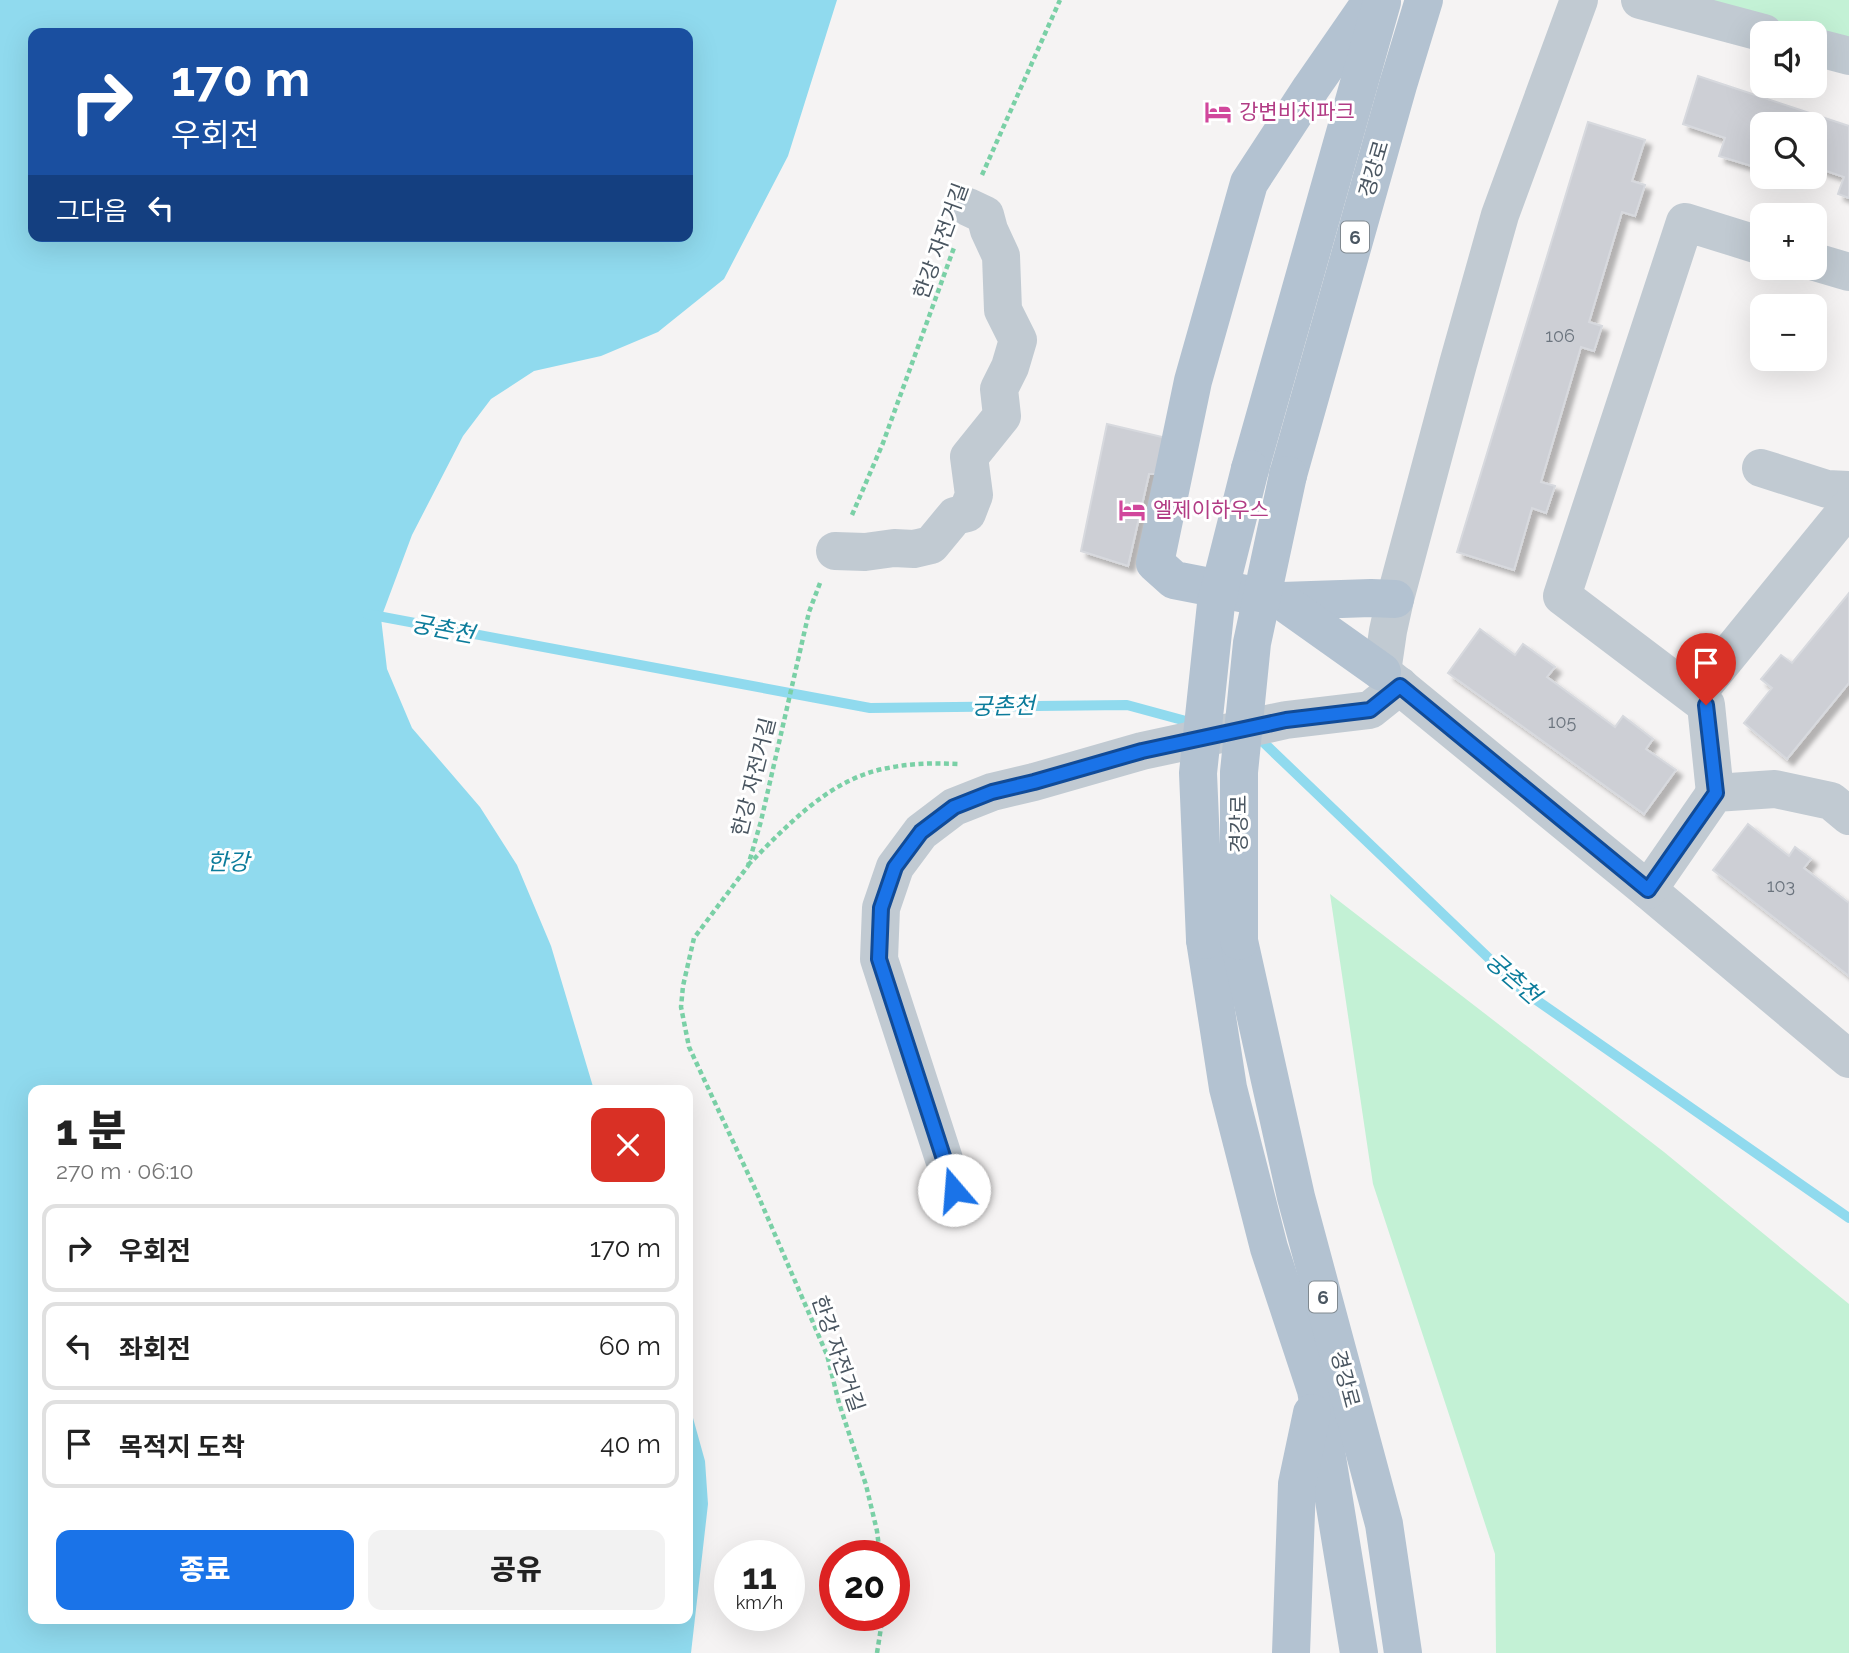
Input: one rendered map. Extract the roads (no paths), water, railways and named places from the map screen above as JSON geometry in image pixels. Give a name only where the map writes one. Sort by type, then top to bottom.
[{"type":"main road","points":[[1372,0],[1250,183],[1192,381],[1155,563],[1174,580],[1282,601],[1395,599]]},
{"type":"main road","name":"경강로","points":[[1359,1653],[1316,1390],[1269,1248],[1228,1088],[1222,941],[1198,773],[1216,604],[1250,469],[1383,0]]},
{"type":"main road","name":"경강로","points":[[1404,1653],[1384,1524],[1296,1197],[1222,941],[1252,643],[1288,475],[1424,0]]},
{"type":"main road","points":[[1282,601],[1391,679]]},
{"type":"main road","points":[[1291,1653],[1297,1484],[1316,1390]]},
{"type":"street","points":[[954,1190],[879,959],[881,908],[895,867],[921,832],[954,807],[992,792],[1142,751],[1265,724],[1370,710],[1391,679],[1388,631],[1395,599],[1500,215],[1579,0]]},
{"type":"street","points":[[1640,0],[1750,29]]},
{"type":"street","points":[[1827,50],[1849,56]]},
{"type":"street","points":[[835,551],[914,549],[931,545],[955,516],[967,513],[974,495],[969,457],[1002,416],[999,389],[1010,368],[1018,340],[1003,310],[1001,256],[985,215],[968,208]]},
{"type":"street","points":[[1648,890],[1716,793],[1706,705],[1562,596],[1685,222],[1750,242]]},
{"type":"street","points":[[1827,266],[1849,272]]},
{"type":"street","points":[[1761,468],[1827,489],[1849,490]]},
{"type":"street","points":[[1695,696],[1849,507]]},
{"type":"street","points":[[1391,679],[1849,1059]]},
{"type":"street","points":[[1716,793],[1775,789],[1844,802]]},
{"type":"water","name":"한강","points":[[0,0],[837,0],[788,156],[724,279],[658,332],[601,356],[534,371],[491,399],[463,436],[412,535],[381,618],[387,669],[412,728],[480,807],[517,865],[551,946],[593,1085],[28,1085],[28,1624],[693,1624],[693,1418],[705,1461],[708,1504],[691,1653],[0,1653]]},
{"type":"waterway","name":"궁촌천","points":[[367,614],[870,708],[1127,705],[1197,724]]},
{"type":"waterway","name":"궁촌천","points":[[1253,740],[1263,742],[1522,990],[1849,1218]]},
{"type":"place","name":"강변비치파크","points":[[1218,112]]},
{"type":"place","name":"엘제이하우스","points":[[1132,510]]}]
